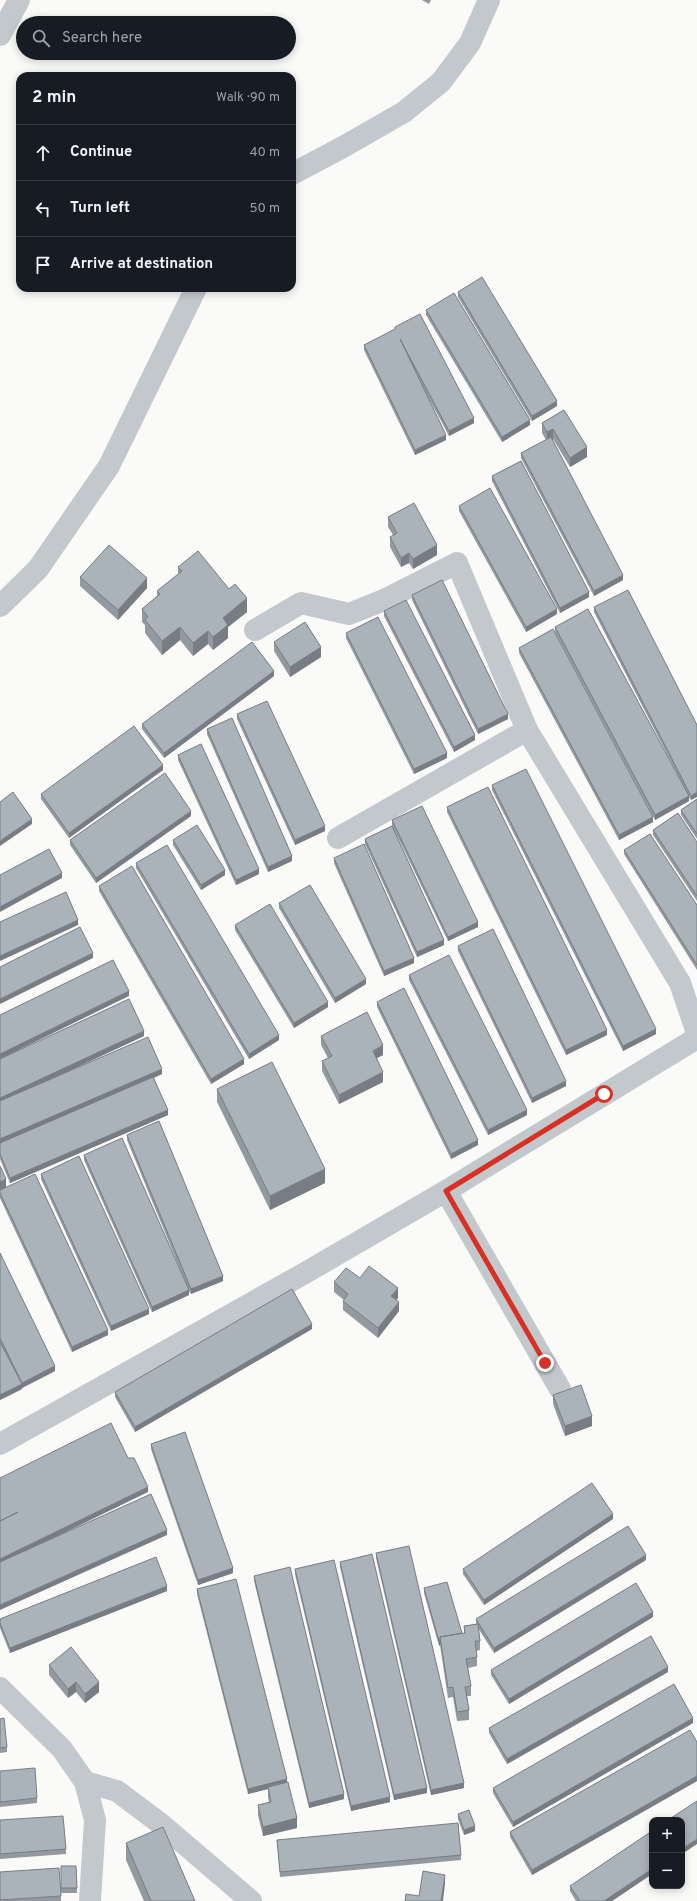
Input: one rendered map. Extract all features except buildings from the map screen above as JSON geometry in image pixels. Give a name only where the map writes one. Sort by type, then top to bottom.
[{"type":"street","points":[[0,35],[19,0]]},
{"type":"street","points":[[296,172],[404,112],[441,82],[470,43],[489,0]]},
{"type":"street","points":[[0,606],[38,569],[109,466],[194,292]]},
{"type":"street","points":[[255,630],[301,603],[349,614],[384,600],[457,563],[527,730],[680,983],[697,1033]]},
{"type":"street","points":[[338,838],[527,730]]},
{"type":"street","points":[[0,1444],[298,1277],[446,1191],[697,1038]]},
{"type":"street","points":[[446,1191],[560,1389]]},
{"type":"street","points":[[0,1688],[62,1749],[85,1782],[95,1820],[90,1901]]},
{"type":"street","points":[[85,1782],[117,1790],[161,1824],[251,1901]]},
{"type":"route","points":[[545,1363],[446,1191],[604,1094]]}]
